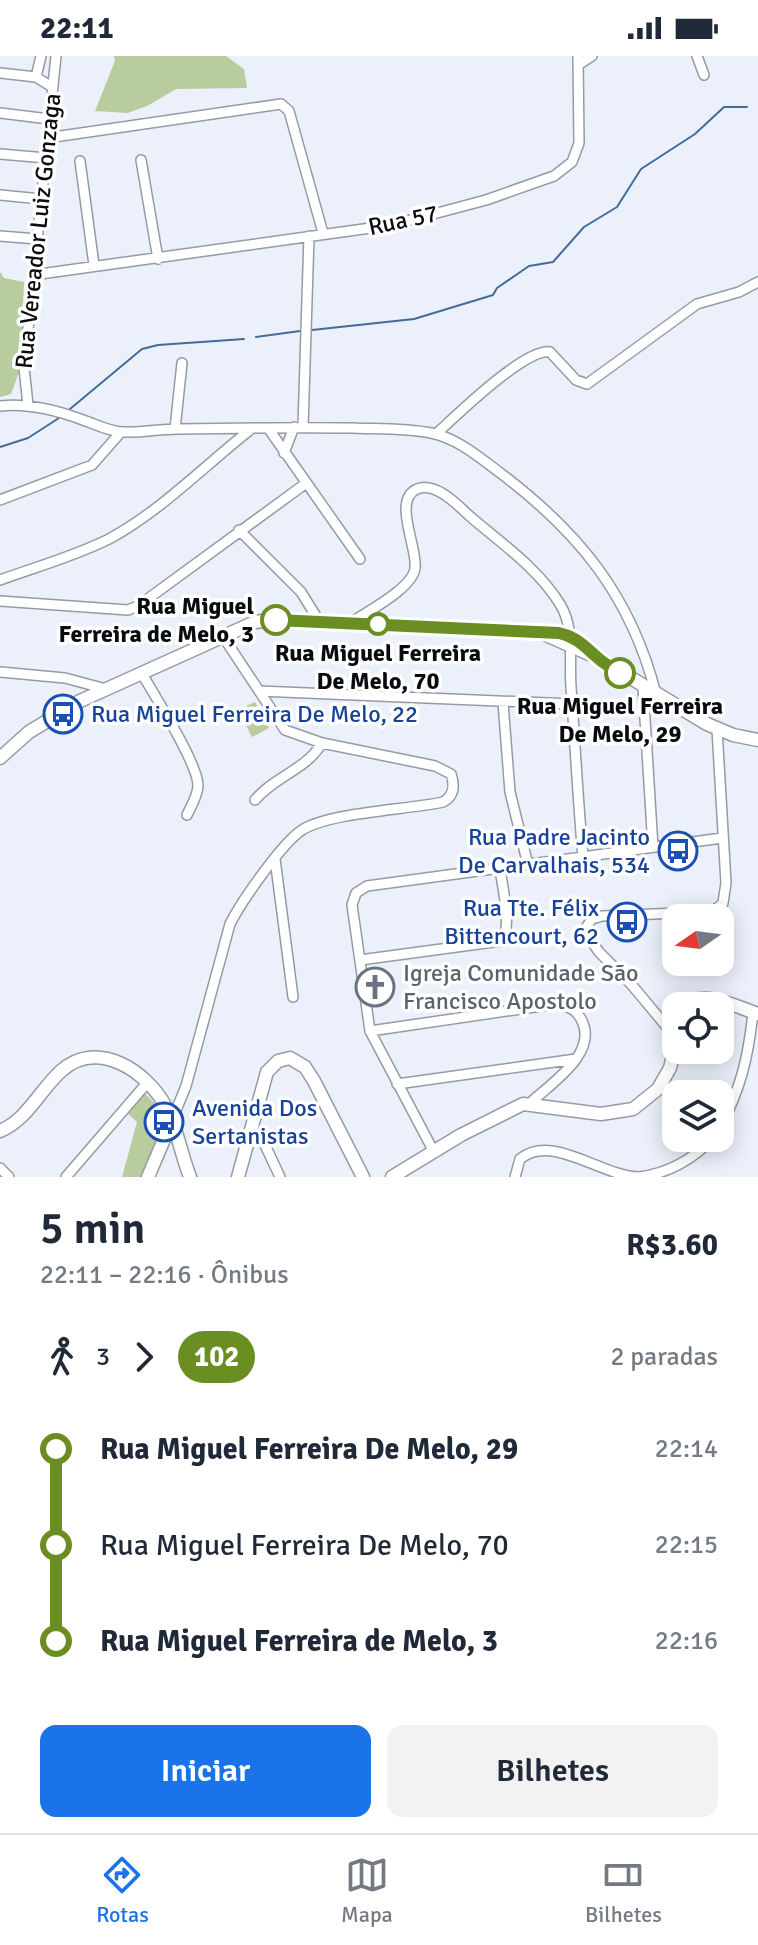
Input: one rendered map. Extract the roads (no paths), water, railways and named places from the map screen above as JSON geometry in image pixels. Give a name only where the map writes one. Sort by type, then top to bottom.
[{"type":"street","points":[[36,77],[41,56]]},
{"type":"street","name":"Rua Vereador Luiz Gonzaga","points":[[28,405],[24,378],[56,56]]},
{"type":"street","points":[[578,60],[592,56]]},
{"type":"street","points":[[697,56],[704,75]]},
{"type":"street","name":"Rua 57","points":[[33,275],[418,219],[486,200],[564,170],[576,155],[579,143],[578,60]]},
{"type":"street","points":[[0,73],[36,77],[52,87]]},
{"type":"street","points":[[47,138],[281,104],[289,111],[323,233]]},
{"type":"street","points":[[0,113],[49,119]]},
{"type":"street","points":[[0,154],[46,158]]},
{"type":"street","points":[[141,160],[158,259]]},
{"type":"street","points":[[80,161],[94,265]]},
{"type":"street","points":[[0,195],[41,199]]},
{"type":"street","points":[[0,236],[37,239]]},
{"type":"street","points":[[284,453],[299,427],[309,236]]},
{"type":"street","points":[[436,434],[491,385],[538,353],[550,352],[576,380],[587,384],[697,304],[739,292],[758,282]]},
{"type":"street","points":[[175,429],[182,363]]},
{"type":"street","points":[[0,406],[28,405],[51,409],[121,432],[299,427],[436,434],[462,446],[491,466],[551,513],[573,535],[596,563],[626,614],[644,653],[656,694]]},
{"type":"street","points":[[268,428],[360,559]]},
{"type":"street","points":[[0,580],[92,546],[120,532],[221,456],[250,430]]},
{"type":"street","points":[[0,500],[92,465],[121,432]]},
{"type":"street","points":[[0,601],[128,610],[138,606],[305,484]]},
{"type":"street","points":[[352,622],[399,590],[413,576],[415,556],[405,508],[416,490],[429,488],[446,497],[529,568],[560,604],[567,617],[583,857]]},
{"type":"street","points":[[239,530],[301,592],[319,621]]},
{"type":"street","points":[[0,758],[29,732],[80,701],[255,622],[352,622],[543,633],[586,646],[598,658],[643,687],[717,729],[758,740]]},
{"type":"street","points":[[148,1177],[186,1086],[230,924],[275,859],[296,835],[320,823],[440,803],[451,796],[453,788],[452,776],[435,766],[322,743],[285,730],[222,635]]},
{"type":"street","points":[[0,672],[84,682],[106,689]]},
{"type":"street","points":[[141,672],[183,745],[197,779],[196,796],[187,815]]},
{"type":"street","points":[[80,701],[84,682]]},
{"type":"street","points":[[643,687],[653,847]]},
{"type":"street","points":[[259,691],[572,704]]},
{"type":"street","points":[[503,703],[508,781],[528,865]]},
{"type":"street","points":[[662,1023],[631,984],[599,952],[588,936],[587,926],[592,919],[602,916],[684,914],[720,907],[726,896],[726,883],[717,729]]},
{"type":"street","points":[[255,800],[276,781],[309,760],[322,743]]},
{"type":"street","points":[[434,1152],[370,1031],[352,905],[360,889],[722,838]]},
{"type":"street","points":[[275,859],[293,997]]},
{"type":"street","points":[[360,960],[501,941],[507,924],[500,869]]},
{"type":"street","points":[[370,1031],[564,1005],[578,1014],[585,1029],[585,1041],[576,1059],[529,1104]]},
{"type":"street","points":[[734,1007],[755,1013],[745,1069],[734,1102]]},
{"type":"street","points":[[0,1131],[18,1120],[60,1071],[93,1056],[117,1060],[147,1083],[161,1099],[172,1120],[190,1177]]},
{"type":"street","points":[[238,1177],[270,1068],[283,1059],[298,1061],[314,1081],[363,1177]]},
{"type":"street","points":[[397,1084],[576,1059]]},
{"type":"street","points":[[392,1177],[508,1110],[529,1104],[601,1114],[633,1109],[662,1084],[671,1064]]},
{"type":"street","points":[[66,1177],[147,1083]]},
{"type":"street","points":[[251,1130],[265,1145],[280,1177]]},
{"type":"street","points":[[515,1177],[520,1159],[540,1149],[558,1150],[613,1173],[639,1177],[652,1176],[696,1152]]},
{"type":"street","points":[[0,1168],[9,1177]]},
{"type":"waterway","points":[[312,330],[414,319],[493,295],[497,288],[529,266],[553,262],[584,227],[617,207],[641,169],[695,134],[724,107],[747,107]]},
{"type":"waterway","points":[[256,337],[300,331]]},
{"type":"waterway","points":[[70,409],[142,349],[158,345],[244,339]]},
{"type":"waterway","points":[[0,447],[28,438],[59,418]]},
{"type":"place","name":"Rua Miguel Ferreira de Melo, 3","points":[[276,620]]},
{"type":"place","name":"Rua Miguel Ferreira De Melo, 70","points":[[378,624]]},
{"type":"place","name":"Rua Miguel Ferreira De Melo, 29","points":[[620,673]]},
{"type":"place","name":"Rua Miguel Ferreira De Melo, 22","points":[[63,714]]},
{"type":"place","name":"Rua Padre Jacinto De Carvalhais, 534","points":[[678,851]]},
{"type":"place","name":"Rua Tte. Félix Bittencourt, 62","points":[[627,922]]},
{"type":"place","name":"Igreja Comunidade São Francisco Apostolo","points":[[375,987]]},
{"type":"place","name":"Avenida Dos Sertanistas","points":[[164,1122]]}]
